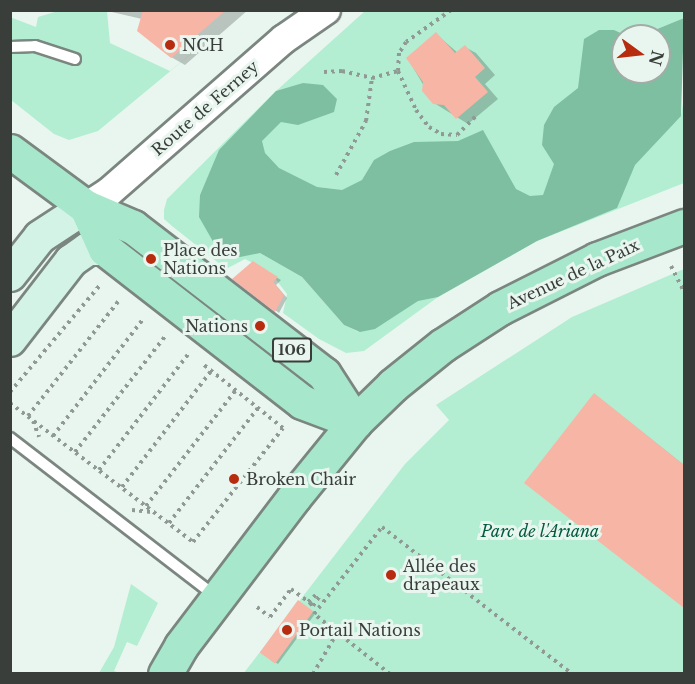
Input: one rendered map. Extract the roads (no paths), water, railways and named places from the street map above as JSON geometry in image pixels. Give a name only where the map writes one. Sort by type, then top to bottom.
[{"type":"main road","points":[[10,151],[86,207],[40,237],[10,275]]},
{"type":"main road","name":"106","points":[[86,207],[105,249],[302,402],[355,422]]},
{"type":"main road","name":"106","points":[[86,207],[133,227],[324,374],[355,422]]},
{"type":"main road","name":"Avenue de la Paix","points":[[355,422],[443,345],[500,308],[597,259],[684,226]]},
{"type":"main road","points":[[10,340],[71,261],[88,249],[105,249]]},
{"type":"main road","points":[[165,674],[217,598],[355,422]]},
{"type":"street","name":"Route de Ferney","points":[[86,207],[109,192],[284,39],[326,10]]},
{"type":"lane","points":[[10,47],[35,46],[75,59]]},
{"type":"lane","points":[[10,438],[217,598]]},
{"type":"place","name":"NCH","points":[[170,45]]},
{"type":"place","name":"Place des Nations","points":[[151,259]]},
{"type":"place","name":"Nations","points":[[260,326]]},
{"type":"place","name":"Broken Chair","points":[[234,479]]},
{"type":"place","name":"Allée des drapeaux","points":[[391,575]]},
{"type":"place","name":"Portail Nations","points":[[287,630]]},
{"type":"park label","name":"Parc de l'Ariana","points":[[540,531]]}]
